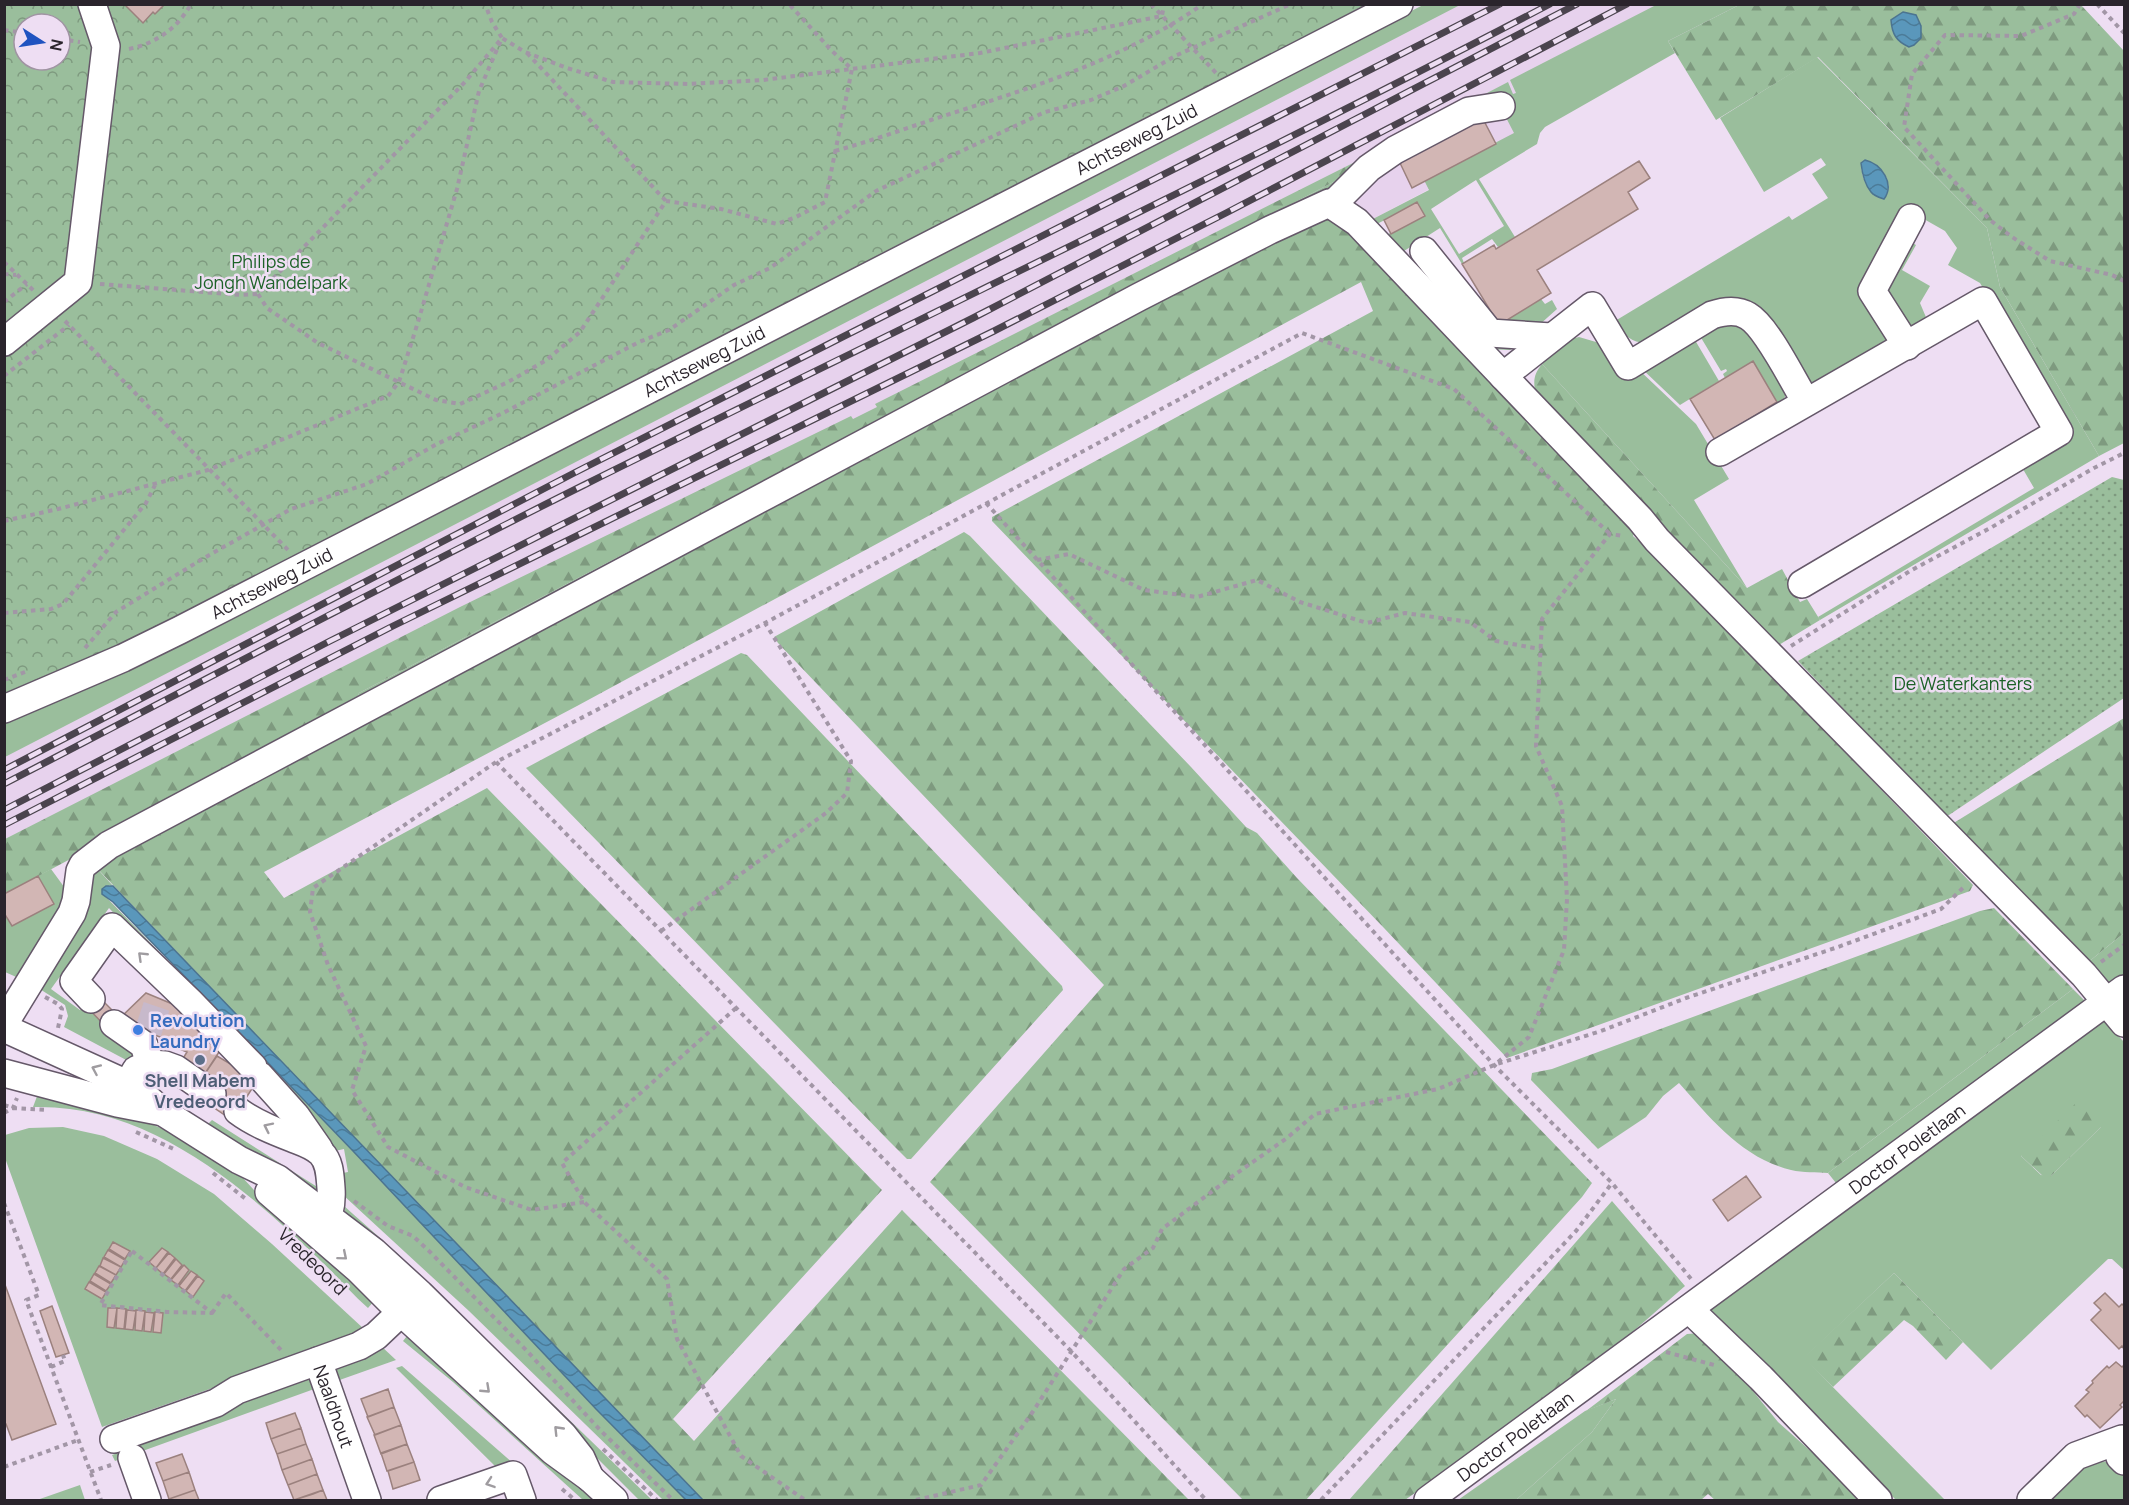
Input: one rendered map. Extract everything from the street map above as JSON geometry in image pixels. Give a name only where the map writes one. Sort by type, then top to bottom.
[{"type":"street","points":[[4,342],[78,282],[106,46],[92,4]]},
{"type":"street","name":"Achtseweg Zuid","points":[[4,710],[123,658],[303,567],[1399,4]]},
{"type":"street","points":[[1332,205],[1369,168],[1395,150],[1469,111],[1501,106]]},
{"type":"street","points":[[4,1026],[72,913],[83,865],[110,845],[1139,297],[1270,230],[1329,203],[1377,233],[1503,376],[1640,519],[1657,540],[2084,975],[2115,995],[2124,1023]]},
{"type":"street","points":[[1907,346],[1872,291],[1911,218]]},
{"type":"street","points":[[1424,251],[1490,333],[1551,337]]},
{"type":"street","points":[[1720,452],[1983,301],[2059,432],[1802,584]]},
{"type":"street","points":[[1503,376],[1592,306],[1628,366],[1712,315],[1736,311],[1750,316],[1761,328],[1806,402]]},
{"type":"street","points":[[91,999],[74,981],[112,927],[162,988],[257,1072],[296,1116],[328,1165],[326,1214]]},
{"type":"street","name":"Doctor Poletlaan","points":[[1428,1500],[1647,1339],[1692,1297],[2115,995]]},
{"type":"street","points":[[114,1024],[147,1047],[158,1063],[176,1069],[213,1094]]},
{"type":"street","name":"Vredeoord","points":[[4,1026],[122,1093]]},
{"type":"street","points":[[122,1093],[147,1047]]},
{"type":"street","name":"Vredeoord","points":[[4,1073],[122,1093],[141,1093],[162,1112],[239,1160],[255,1180],[326,1214],[375,1252],[411,1303],[563,1435],[581,1458],[590,1478],[614,1500]]},
{"type":"street","points":[[238,1111],[321,1153]]},
{"type":"street","points":[[1692,1297],[1761,1378],[1878,1500]]},
{"type":"street","name":"Naaldhout","points":[[367,1500],[318,1361],[359,1346],[376,1336],[411,1303]]},
{"type":"street","points":[[147,1500],[123,1449],[216,1403],[237,1390],[318,1361]]},
{"type":"street","points":[[2031,1500],[2076,1456],[2124,1446]]},
{"type":"street","points":[[441,1500],[513,1475],[522,1500]]},
{"type":"path","points":[[72,41],[127,49],[146,45],[165,35],[191,4]]},
{"type":"path","points":[[485,4],[502,38],[525,52],[613,82],[688,84],[764,80],[980,53],[1162,16]]},
{"type":"path","points":[[789,4],[832,51],[852,69]]},
{"type":"path","points":[[1151,4],[1233,90]]},
{"type":"path","points":[[1162,16],[1164,4]]},
{"type":"path","points":[[835,151],[1009,96],[1113,54],[1172,26],[1203,4]]},
{"type":"path","points":[[84,649],[116,612],[263,524],[291,509],[367,484],[437,444],[639,342],[669,330],[734,285],[770,268],[876,191],[1045,112],[1091,100],[1124,86],[1192,48],[1291,4]]},
{"type":"path","points":[[2080,4],[2074,14],[2021,36],[1945,35],[1912,74],[1904,127],[1983,213],[2012,237],[2050,261],[2112,275],[2124,281]]},
{"type":"path","points":[[2097,4],[2124,33]]},
{"type":"path","points":[[78,282],[242,295],[258,294],[464,83],[502,38]]},
{"type":"path","points":[[4,520],[58,509],[208,470],[388,396],[399,382],[457,189],[479,91],[502,38]]},
{"type":"path","points":[[525,52],[666,201],[721,209],[777,224],[825,202],[852,69]]},
{"type":"path","points":[[258,294],[267,308],[318,343],[436,400],[460,404],[508,382],[545,361],[580,332],[666,201]]},
{"type":"path","points":[[4,262],[69,325],[303,567]]},
{"type":"path","points":[[4,274],[17,275]]},
{"type":"path","points":[[4,302],[27,284]]},
{"type":"path","points":[[4,376],[69,325]]},
{"type":"path","points":[[584,1202],[532,1210],[465,1188],[388,1147],[352,1090],[366,1046],[328,965],[310,912],[313,888],[496,762],[765,623],[1302,333],[1454,389],[1610,534],[1657,540]]},
{"type":"path","points":[[1774,657],[1910,572],[2124,453]]},
{"type":"path","points":[[4,613],[51,609],[63,604],[146,503],[155,484]]},
{"type":"path","points":[[986,503],[1494,1065],[1612,1183],[1692,1297]]},
{"type":"path","points":[[1494,1065],[1529,1037],[1564,950],[1567,899],[1562,806],[1536,746],[1542,619],[1610,534]]},
{"type":"path","points":[[1037,560],[1069,554],[1144,590],[1197,597],[1257,580],[1299,602],[1367,623],[1405,613],[1470,622],[1496,641],[1540,649]]},
{"type":"path","points":[[661,931],[826,813],[847,793],[851,761],[765,623]]},
{"type":"path","points":[[4,680],[36,669]]},
{"type":"path","points":[[496,762],[1071,1352],[1206,1500]]},
{"type":"path","points":[[916,1500],[981,1485],[1032,1413],[1124,1269],[1153,1248],[1162,1229],[1287,1138],[1315,1114],[1438,1089],[1494,1065],[1601,1031],[1686,998],[1838,947],[1941,909],[1983,871]]},
{"type":"path","points":[[736,1008],[562,1163],[584,1202],[667,1279],[677,1339],[741,1456],[805,1500]]},
{"type":"path","points":[[4,1105],[13,1108],[58,1111]]},
{"type":"path","points":[[132,1131],[181,1153]]},
{"type":"path","points":[[206,1169],[255,1206]]},
{"type":"path","points":[[1321,1500],[1576,1231],[1612,1183]]},
{"type":"path","points":[[326,1214],[351,1198],[378,1220],[413,1236],[526,1350],[602,1432],[674,1500]]},
{"type":"path","points":[[4,1203],[39,1295],[26,1300],[101,1500]]},
{"type":"path","points":[[132,1251],[212,1313],[168,1312],[100,1305],[132,1251]]},
{"type":"path","points":[[212,1313],[226,1293],[288,1357],[293,1370]]},
{"type":"path","points":[[1647,1339],[1653,1349],[1718,1366]]},
{"type":"path","points":[[51,1367],[65,1362],[63,1355]]},
{"type":"path","points":[[4,1467],[78,1440]]},
{"type":"path","points":[[560,1486],[575,1500]]},
{"type":"shaded area","points":[[1434,5],[1739,5],[1517,119],[1526,138],[1369,221],[75,842],[35,824],[5,839],[5,754]]},
{"type":"green space","name":"Philips de Jongh Wandelpark","points":[[5,5],[1374,5],[120,648],[5,697]]},
{"type":"green space","points":[[1423,5],[1460,5],[5,757],[5,721],[81,691],[186,639]]},
{"type":"green space","points":[[1656,5],[1739,5],[1668,41],[1675,53],[1545,127],[1540,133],[1537,144],[1479,179],[1515,237],[1498,247],[1492,239],[1462,258],[1464,263],[1462,264],[1440,228],[1404,251],[1431,286],[1522,343],[1510,350],[1487,349],[1381,238],[1424,215],[1418,203],[1371,227],[1369,221],[1429,190],[1424,180],[1514,133],[1499,104],[1337,193],[356,706],[359,693],[1343,177],[1359,160],[1508,82],[1513,94],[1516,93],[1510,80]],"holes":[[[1476,180],[1504,226],[1459,254],[1431,209]]]},
{"type":"green space","points":[[1739,5],[2081,5],[2124,51],[2124,443],[2099,456],[2000,287],[1987,228],[1818,57],[1716,120],[1668,41]]},
{"type":"green space","points":[[1817,57],[1987,228],[2000,287],[2099,456],[1820,620],[1818,617],[2034,488],[2020,464],[2069,434],[1980,283],[1948,265],[1957,248],[1945,231],[1908,210],[1865,289],[1889,332],[1885,335],[1887,340],[1882,343],[1885,348],[1832,380],[1811,382],[1799,375],[1762,320],[1750,310],[1734,305],[1718,307],[1701,314],[1656,340],[1641,342],[1628,337],[1615,321],[1789,216],[1792,220],[1828,198],[1812,174],[1826,165],[1821,158],[1764,192],[1720,118]],"holes":[[[1865,160],[1882,170],[1888,181],[1884,199],[1870,189],[1863,176],[1861,163]]]},
{"type":"green space","points":[[1359,160],[1343,177],[359,693],[356,706],[5,894],[5,839],[460,607],[851,416],[853,419],[877,407],[875,404]]},
{"type":"green space","points":[[1336,216],[1637,525],[1633,536],[1656,556],[1973,885],[1970,891],[1507,1058],[992,521],[992,517],[1373,311],[1361,282],[577,706],[264,872],[284,898],[487,788],[882,1190],[673,1419],[694,1441],[902,1210],[1189,1500],[703,1500],[358,1143],[94,865],[1303,222]]},
{"type":"green space","points":[[1906,239],[1916,245],[1902,270],[1930,286],[1920,303],[1928,322],[1906,336],[1878,289]]},
{"type":"green space","points":[[1541,299],[1545,304],[1552,300],[1557,309],[1538,326],[1499,325]]},
{"type":"green space","points":[[1742,319],[1786,392],[1783,404],[1759,423],[1755,416],[1777,402],[1753,362],[1725,378],[1723,374],[1727,371],[1726,369],[1721,371],[1697,331]]},
{"type":"green space","points":[[1692,335],[1719,381],[1680,405],[1639,366]]},
{"type":"green space","points":[[1579,337],[1596,342],[1637,368],[1696,424],[1729,479],[1694,500],[1747,588],[1542,364],[1568,340]]},
{"type":"green space","points":[[1542,364],[1747,588],[1782,569],[1800,602],[1807,599],[1820,620],[1772,649],[1535,390],[1535,376]]},
{"type":"green space","name":"De Waterkanters","points":[[2112,477],[2124,480],[2124,698],[1946,817],[1798,661]]},
{"type":"green space","points":[[964,532],[1246,827],[1257,833],[1297,878],[1592,1183],[1582,1197],[1306,1500],[1243,1500],[930,1182],[1104,985],[774,637]]},
{"type":"green space","points":[[741,653],[747,655],[1062,986],[1063,990],[911,1159],[907,1159],[889,1141],[526,768]]},
{"type":"green space","points":[[2124,718],[2124,933],[2086,964],[1952,824]]},
{"type":"green space","points":[[94,865],[113,886],[109,885],[107,898],[353,1151],[596,1409],[686,1500],[663,1500],[469,1311],[342,1194],[338,1174],[348,1172],[344,1149],[335,1151],[326,1137],[109,908],[51,989],[80,1010],[85,1005],[139,1051],[130,1062],[64,1027],[68,1016],[65,1005],[35,986]]},
{"type":"green space","points":[[51,869],[70,895],[23,980],[5,972],[4,913],[12,926],[53,904],[38,876]]},
{"type":"green space","points":[[1994,908],[2073,989],[1828,1173],[1791,1170],[1773,1164],[1742,1147],[1703,1110],[1679,1083],[1663,1096],[1646,1117],[1598,1149],[1531,1080],[1532,1073],[1552,1069],[1980,911]]},
{"type":"green space","points":[[2124,933],[2124,979],[2111,989],[2086,964]]},
{"type":"green space","points":[[2073,989],[2087,1003],[1840,1188],[1828,1173]]},
{"type":"green space","points":[[2100,1016],[2124,1042],[2124,1270],[2112,1259],[2108,1259],[1991,1370],[1894,1273],[1804,1358],[1945,1500],[1896,1500],[1706,1310]],"holes":[[[2101,1127],[2051,1176],[2041,1175],[2021,1156]]]},
{"type":"green space","points":[[39,1091],[138,1118],[172,1133],[207,1154],[243,1178],[262,1199],[374,1301],[368,1308],[293,1234],[261,1206],[192,1155],[155,1135],[117,1119],[76,1110],[33,1107]]},
{"type":"green space","points":[[2078,1101],[2098,1120],[2101,1127],[2051,1176],[2045,1178],[2021,1156]]},
{"type":"green space","points":[[212,1120],[322,1190],[321,1202],[208,1124]]},
{"type":"green space","points":[[63,1127],[104,1136],[157,1159],[214,1194],[364,1329],[315,1352],[102,1427],[5,1158],[5,1135],[29,1128]]},
{"type":"green space","points":[[1612,1201],[1685,1286],[1589,1370],[1405,1500],[1349,1500]]},
{"type":"green space","points":[[344,1206],[397,1253],[652,1500],[639,1500],[571,1432],[348,1224]]},
{"type":"green space","points":[[1894,1273],[1963,1342],[1946,1360],[1913,1326],[1904,1320],[1833,1387],[1803,1358]]},
{"type":"green space","points":[[411,1331],[595,1500],[583,1500],[453,1382],[403,1341]]},
{"type":"green space","points":[[1700,1333],[1727,1359],[1778,1422],[1815,1455],[1858,1500],[1715,1500],[1708,1494],[1701,1500],[1516,1500],[1592,1432],[1616,1399],[1586,1411],[1687,1334]]},
{"type":"green space","points":[[380,1345],[396,1360],[334,1382],[335,1368]]},
{"type":"green space","points":[[402,1366],[514,1464],[498,1469],[396,1368]]},
{"type":"green space","points":[[308,1378],[317,1388],[115,1461],[112,1455],[222,1416],[240,1400]]},
{"type":"green space","points":[[1616,1399],[1592,1432],[1516,1500],[1458,1500],[1585,1411]]},
{"type":"green space","points":[[2097,1461],[2109,1462],[2124,1468],[2124,1500],[2040,1500],[2070,1474]]},
{"type":"green space","points":[[80,1485],[85,1500],[37,1500]]},
{"type":"water","points":[[1903,12],[1916,15],[1921,26],[1921,38],[1909,47],[1898,40],[1891,20]]},
{"type":"water","points":[[1865,160],[1877,166],[1885,175],[1888,187],[1884,199],[1874,195],[1867,186],[1861,163]]},
{"type":"water","points":[[106,886],[113,886],[703,1500],[686,1500],[596,1409],[353,1151],[113,902],[102,894],[102,889]]},
{"type":"building","points":[[124,4],[165,4],[143,23]]},
{"type":"building","points":[[1483,119],[1496,144],[1412,188],[1400,163],[1401,157]]},
{"type":"building","points":[[1639,161],[1650,178],[1628,192],[1638,209],[1537,270],[1551,293],[1499,325],[1462,264],[1494,245],[1496,249]]},
{"type":"building","points":[[1417,202],[1425,216],[1391,234],[1384,220]]},
{"type":"building","points":[[1753,361],[1777,402],[1715,440],[1690,399]]},
{"type":"building","points":[[38,876],[54,904],[12,926],[4,913],[4,894]]},
{"type":"building","points":[[146,993],[182,1008],[221,1049],[204,1075],[182,1060],[187,1052],[167,1044],[169,1043],[165,1039],[118,1020],[108,1029],[85,1005],[102,1000],[120,1018]]},
{"type":"building","points":[[217,1056],[232,1065],[237,1057],[262,1073],[232,1120],[207,1103],[204,1075]]},
{"type":"building","points":[[1746,1176],[1761,1197],[1728,1221],[1713,1200]]},
{"type":"building","points":[[113,1242],[130,1251],[125,1259],[109,1249]]},
{"type":"building","points":[[162,1248],[168,1252],[156,1268],[149,1262]]},
{"type":"building","points":[[108,1250],[125,1260],[121,1267],[104,1257]]},
{"type":"building","points":[[169,1253],[175,1258],[163,1274],[156,1268]]},
{"type":"building","points":[[103,1258],[121,1267],[116,1275],[100,1266]]},
{"type":"building","points":[[176,1259],[182,1265],[171,1279],[164,1274]]},
{"type":"building","points":[[184,1265],[189,1270],[178,1285],[171,1280]]},
{"type":"building","points":[[99,1266],[116,1275],[111,1283],[95,1273]]},
{"type":"building","points":[[191,1271],[197,1275],[185,1291],[179,1286]]},
{"type":"building","points":[[94,1274],[111,1284],[106,1291],[90,1281]]},
{"type":"building","points":[[198,1276],[204,1281],[193,1297],[186,1291]]},
{"type":"building","points":[[4,1282],[56,1424],[12,1440],[4,1424]]},
{"type":"building","points":[[89,1282],[106,1292],[102,1299],[85,1289]]},
{"type":"building","points":[[2105,1293],[2119,1307],[2122,1304],[2124,1306],[2124,1349],[2122,1346],[2119,1349],[2091,1320],[2101,1310],[2094,1303]]},
{"type":"building","points":[[52,1306],[69,1353],[56,1357],[40,1311]]},
{"type":"building","points":[[108,1308],[117,1308],[114,1328],[107,1327]]},
{"type":"building","points":[[117,1308],[126,1309],[124,1329],[116,1328]]},
{"type":"building","points":[[127,1310],[136,1311],[133,1330],[125,1329]]},
{"type":"building","points":[[136,1310],[145,1311],[142,1331],[135,1330]]},
{"type":"building","points":[[145,1312],[154,1313],[151,1332],[144,1331]]},
{"type":"building","points":[[155,1312],[163,1313],[161,1333],[153,1332]]},
{"type":"building","points":[[2116,1362],[2122,1367],[2124,1365],[2124,1401],[2120,1405],[2122,1407],[2100,1428],[2075,1406],[2089,1392],[2086,1390],[2093,1383],[2092,1381],[2107,1366],[2109,1368]]},
{"type":"building","points":[[388,1389],[394,1407],[368,1417],[361,1399]]},
{"type":"building","points":[[394,1407],[401,1425],[375,1435],[367,1417]]},
{"type":"building","points":[[295,1413],[301,1428],[271,1439],[266,1423]]},
{"type":"building","points":[[401,1425],[407,1444],[381,1454],[374,1435]]},
{"type":"building","points":[[301,1428],[306,1444],[277,1454],[271,1439]]},
{"type":"building","points":[[306,1444],[312,1459],[282,1470],[277,1454]]},
{"type":"building","points":[[407,1444],[414,1462],[387,1471],[381,1453]]},
{"type":"building","points":[[182,1454],[189,1472],[163,1481],[156,1463]]},
{"type":"building","points":[[312,1459],[317,1474],[288,1485],[282,1470]]},
{"type":"building","points":[[414,1462],[420,1480],[393,1489],[388,1471]]},
{"type":"building","points":[[189,1472],[195,1490],[169,1499],[163,1481]]},
{"type":"building","points":[[317,1474],[323,1490],[294,1500],[288,1485]]},
{"type":"building","points":[[195,1490],[199,1500],[169,1499]]},
{"type":"building","points":[[323,1490],[327,1500],[294,1500],[313,1494]]},
{"type":"tunnel","points":[[148,1032],[159,999]]},
{"type":"railway","points":[[4,770],[574,473],[1500,4]]},
{"type":"railway","points":[[4,784],[511,522],[1189,187],[1550,4]]},
{"type":"railway","points":[[4,810],[330,641],[973,318],[1577,4]]},
{"type":"railway","points":[[4,825],[393,626],[994,331],[1627,4]]},
{"type":"place","name":"Revolution Laundry","points":[[138,1030]]},
{"type":"place","name":"Shell Mabem Vredeoord","points":[[200,1060]]}]
